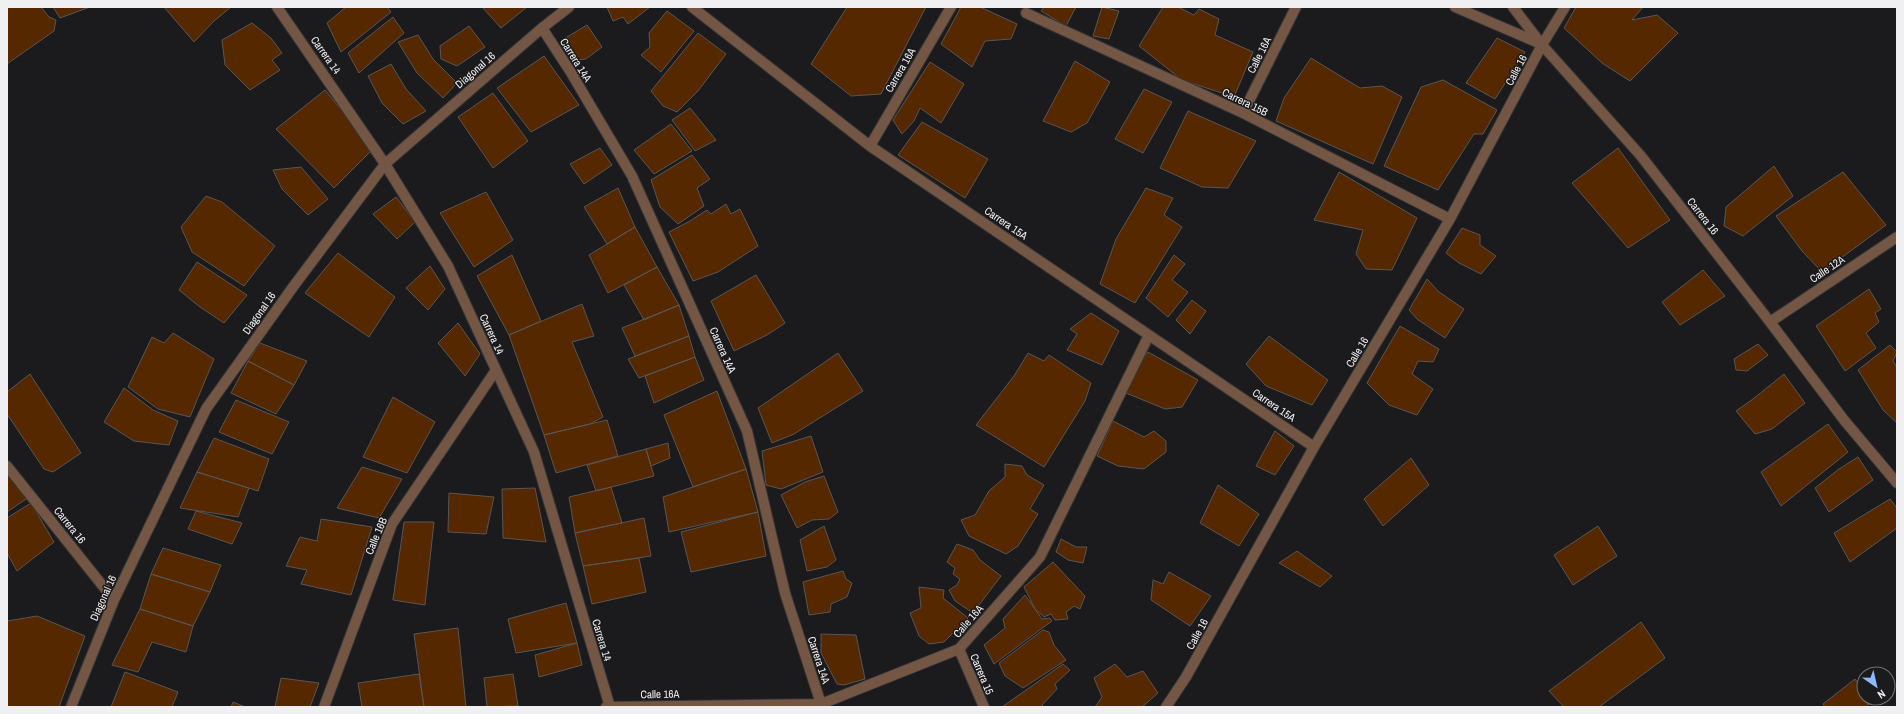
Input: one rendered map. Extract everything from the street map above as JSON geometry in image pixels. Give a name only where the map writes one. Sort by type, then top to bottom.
[{"type":"street","name":"Carrera 14","points":[[277,7],[385,164],[448,266],[534,452],[610,707]]},
{"type":"street","name":"Diagonal 16","points":[[71,707],[114,600],[206,409],[293,287],[385,164],[542,28],[569,7]]},
{"type":"street","name":"Carrera 15A","points":[[692,7],[870,146],[1314,448]]},
{"type":"street","name":"Carrera 16A","points":[[870,146],[951,7]]},
{"type":"street","name":"Calle 16A","points":[[1243,114],[1296,7]]},
{"type":"street","name":"Carrera 16","points":[[1455,7],[1542,45],[1641,156],[1844,420],[1897,483]]},
{"type":"street","points":[[1512,7],[1542,45]]},
{"type":"street","name":"Calle 16","points":[[1166,707],[1186,677],[1314,448],[1450,219],[1542,45],[1565,7]]},
{"type":"street","name":"Carrera 15B","points":[[1026,12],[1243,114],[1450,219]]},
{"type":"street","name":"Carrera 14A","points":[[542,28],[570,71],[632,176],[747,431],[785,593],[822,706]]},
{"type":"street","name":"Calle 12A","points":[[1770,322],[1897,237]]},
{"type":"street","name":"Calle 16A","points":[[606,707],[822,706],[959,649],[1040,557],[1148,335]]},
{"type":"street","name":"Calle 16B","points":[[324,707],[392,524],[496,370]]},
{"type":"street","name":"Carrera 16","points":[[7,466],[114,600]]},
{"type":"street","name":"Carrera 15","points":[[959,649],[984,707]]},
{"type":"building","points":[[7,7],[41,7],[49,17],[56,20],[54,31],[7,64]]},
{"type":"building","points":[[53,7],[90,7],[60,18]]},
{"type":"building","points":[[164,7],[231,7],[214,21],[194,42]]},
{"type":"building","points":[[346,7],[387,7],[391,12],[341,52],[327,23]]},
{"type":"building","points":[[482,7],[527,7],[501,28]]},
{"type":"building","points":[[607,7],[650,7],[628,24],[623,17],[613,21]]},
{"type":"building","points":[[847,7],[926,7],[881,94],[851,96],[811,64]]},
{"type":"building","points":[[961,7],[980,7],[1017,24],[1011,39],[985,41],[972,67],[941,44]]},
{"type":"building","points":[[1044,7],[1076,7],[1066,26],[1041,11]]},
{"type":"building","points":[[1102,7],[1119,11],[1109,39],[1093,36]]},
{"type":"building","points":[[1163,7],[1178,7],[1194,15],[1199,9],[1219,19],[1215,35],[1253,52],[1234,97],[1182,80],[1139,46]]},
{"type":"building","points":[[1576,7],[1643,7],[1632,20],[1657,15],[1678,33],[1630,81],[1602,63],[1564,28]]},
{"type":"building","points":[[667,11],[694,31],[661,72],[641,55],[650,47],[649,33]]},
{"type":"building","points":[[393,17],[404,33],[359,73],[348,53]]},
{"type":"building","points":[[252,23],[271,38],[282,53],[272,60],[280,70],[250,90],[225,65],[222,40]]},
{"type":"building","points":[[587,25],[602,47],[586,59],[575,60],[562,40]]},
{"type":"building","points":[[469,26],[485,47],[457,66],[441,59],[440,46]]},
{"type":"building","points":[[698,33],[726,54],[698,91],[677,112],[663,106],[651,91]]},
{"type":"building","points":[[418,35],[433,59],[457,83],[443,98],[417,73],[398,42]]},
{"type":"building","points":[[1497,38],[1525,52],[1495,99],[1466,83]]},
{"type":"building","points":[[544,56],[579,105],[531,132],[497,88]]},
{"type":"building","points":[[1311,58],[1360,88],[1382,86],[1402,97],[1373,164],[1276,121],[1284,98]]},
{"type":"building","points":[[1075,61],[1110,82],[1087,123],[1071,132],[1043,121]]},
{"type":"building","points":[[930,62],[964,84],[941,123],[920,108],[914,121],[902,134],[893,120]]},
{"type":"building","points":[[391,64],[406,89],[426,111],[403,124],[382,103],[368,76]]},
{"type":"building","points":[[1443,80],[1497,110],[1483,134],[1474,134],[1438,190],[1384,166],[1421,87]]},
{"type":"building","points":[[1144,89],[1172,102],[1143,153],[1115,139]]},
{"type":"building","points":[[325,90],[351,122],[370,152],[334,188],[276,129]]},
{"type":"building","points":[[493,93],[528,141],[493,168],[458,117]]},
{"type":"building","points":[[690,108],[716,140],[695,151],[672,120]]},
{"type":"building","points":[[1188,111],[1256,141],[1228,188],[1202,187],[1160,168]]},
{"type":"building","points":[[922,122],[988,159],[965,198],[898,155]]},
{"type":"building","points":[[671,124],[692,151],[654,174],[634,150]]},
{"type":"building","points":[[600,148],[612,165],[584,184],[570,164]]},
{"type":"building","points":[[1618,148],[1670,220],[1628,248],[1572,183]]},
{"type":"building","points":[[692,155],[710,179],[697,188],[704,206],[678,224],[660,207],[651,180]]},
{"type":"building","points":[[1774,166],[1793,196],[1743,236],[1724,226],[1726,207]]},
{"type":"building","points":[[301,167],[328,199],[308,215],[282,189],[273,170]]},
{"type":"building","points":[[1339,172],[1417,218],[1392,270],[1366,269],[1356,254],[1363,230],[1314,220]]},
{"type":"building","points":[[1843,172],[1886,225],[1822,272],[1802,251],[1776,216]]},
{"type":"building","points":[[618,188],[635,227],[607,244],[584,207]]},
{"type":"building","points":[[1146,188],[1173,198],[1164,215],[1182,227],[1135,303],[1100,284],[1116,239]]},
{"type":"building","points":[[486,192],[513,240],[474,267],[440,213]]},
{"type":"building","points":[[206,196],[222,202],[275,246],[244,286],[192,252],[181,227]]},
{"type":"building","points":[[396,197],[415,222],[397,239],[373,214]]},
{"type":"building","points":[[726,204],[731,214],[740,209],[758,246],[718,272],[693,281],[669,232],[707,210],[711,214]]},
{"type":"building","points":[[635,227],[657,267],[608,293],[589,255]]},
{"type":"building","points":[[1462,228],[1480,235],[1480,245],[1496,256],[1481,274],[1459,263],[1446,253]]},
{"type":"building","points":[[338,253],[395,297],[369,337],[305,293]]},
{"type":"building","points":[[512,255],[541,321],[509,335],[477,276]]},
{"type":"building","points":[[1174,255],[1185,264],[1172,280],[1188,292],[1168,317],[1146,298]]},
{"type":"building","points":[[197,262],[247,295],[224,323],[200,307],[179,290]]},
{"type":"building","points":[[430,266],[445,289],[428,310],[406,288]]},
{"type":"building","points":[[657,267],[679,305],[644,320],[624,285]]},
{"type":"building","points":[[1703,270],[1725,296],[1680,325],[1662,302]]},
{"type":"building","points":[[756,275],[785,323],[767,335],[734,351],[711,301]]},
{"type":"building","points":[[1427,279],[1439,292],[1464,309],[1445,338],[1417,319],[1409,310]]},
{"type":"building","points":[[1869,289],[1881,309],[1875,313],[1879,322],[1866,333],[1876,348],[1845,371],[1816,326]]},
{"type":"building","points":[[1192,300],[1206,311],[1190,334],[1176,320]]},
{"type":"building","points":[[582,304],[594,336],[572,342],[603,417],[590,424],[544,435],[509,335]]},
{"type":"building","points":[[679,305],[689,336],[635,356],[622,328]]},
{"type":"building","points":[[1091,313],[1119,331],[1102,365],[1067,350],[1077,334],[1070,329]]},
{"type":"building","points":[[458,323],[480,354],[465,376],[438,343]]},
{"type":"building","points":[[1400,326],[1439,349],[1433,362],[1418,361],[1412,374],[1433,389],[1417,415],[1389,405],[1367,383]]},
{"type":"building","points":[[173,333],[214,359],[190,417],[158,409],[128,387],[152,337],[164,343]]},
{"type":"building","points":[[689,336],[695,357],[639,378],[628,359]]},
{"type":"building","points":[[1269,336],[1328,380],[1312,405],[1266,386],[1246,364]]},
{"type":"building","points":[[260,343],[307,361],[294,385],[248,361]]},
{"type":"building","points":[[1758,344],[1768,355],[1747,371],[1736,370],[1734,359]]},
{"type":"building","points":[[1890,345],[1897,352],[1893,361],[1897,367],[1897,423],[1883,410],[1858,370]]},
{"type":"building","points":[[1148,352],[1198,380],[1182,407],[1165,409],[1126,393],[1136,370]]},
{"type":"building","points":[[838,353],[863,391],[794,434],[772,443],[758,408]]},
{"type":"building","points":[[1028,353],[1044,361],[1049,355],[1091,383],[1085,401],[1044,467],[976,425],[1014,376]]},
{"type":"building","points":[[695,357],[704,380],[654,403],[645,376]]},
{"type":"building","points":[[248,361],[294,385],[276,414],[231,393]]},
{"type":"building","points":[[30,374],[81,453],[53,472],[44,469],[7,414],[7,392]]},
{"type":"building","points":[[1784,374],[1805,403],[1772,429],[1755,434],[1736,411]]},
{"type":"building","points":[[124,388],[153,410],[178,421],[169,445],[134,441],[104,422]]},
{"type":"building","points":[[717,391],[746,469],[693,487],[664,415]]},
{"type":"building","points":[[393,397],[435,422],[407,473],[363,457]]},
{"type":"building","points":[[236,400],[289,422],[272,454],[219,432]]},
{"type":"building","points":[[607,420],[618,456],[556,473],[544,435]]},
{"type":"building","points":[[1113,421],[1144,437],[1154,431],[1166,441],[1166,452],[1144,469],[1118,466],[1097,456]]},
{"type":"building","points":[[1828,424],[1848,452],[1781,506],[1761,472]]},
{"type":"building","points":[[1275,431],[1294,446],[1275,475],[1256,466]]},
{"type":"building","points":[[811,436],[823,472],[781,489],[766,485],[762,451]]},
{"type":"building","points":[[214,438],[269,459],[258,491],[197,472]]},
{"type":"building","points":[[668,443],[670,458],[651,466],[646,449]]},
{"type":"building","points":[[646,449],[654,476],[596,491],[587,465]]},
{"type":"building","points":[[1858,457],[1873,480],[1829,512],[1815,488],[1839,469]]},
{"type":"building","points":[[1411,458],[1429,485],[1383,526],[1364,499]]},
{"type":"building","points":[[1005,464],[1022,466],[1027,475],[1044,485],[1030,509],[1038,514],[1018,546],[1006,554],[969,536],[961,520],[975,515],[989,491],[1005,477]]},
{"type":"building","points":[[362,467],[402,479],[379,518],[337,508]]},
{"type":"building","points":[[746,469],[758,512],[669,532],[663,497]]},
{"type":"building","points":[[7,470],[29,497],[7,512]]},
{"type":"building","points":[[197,472],[249,488],[238,517],[180,508]]},
{"type":"building","points":[[824,476],[838,512],[829,519],[812,520],[797,528],[781,495],[805,482]]},
{"type":"building","points":[[1218,485],[1259,514],[1239,546],[1200,523]]},
{"type":"building","points":[[611,487],[622,523],[575,533],[569,497]]},
{"type":"building","points":[[535,488],[546,542],[503,538],[502,489]]},
{"type":"building","points":[[449,493],[494,497],[486,534],[448,532]]},
{"type":"building","points":[[1890,499],[1897,508],[1897,528],[1850,562],[1834,533]]},
{"type":"building","points":[[31,503],[54,542],[17,571],[7,553],[7,518]]},
{"type":"building","points":[[196,511],[242,523],[232,544],[188,529]]},
{"type":"building","points":[[758,512],[766,556],[691,572],[681,532]]},
{"type":"building","points":[[644,518],[651,556],[583,566],[575,533]]},
{"type":"building","points":[[321,519],[372,527],[351,595],[301,584],[307,570],[286,566],[300,537],[317,541]]},
{"type":"building","points":[[404,522],[434,522],[425,605],[393,600]]},
{"type":"building","points":[[824,526],[836,560],[827,567],[807,571],[800,540]]},
{"type":"building","points":[[1598,526],[1617,556],[1573,585],[1554,555]]},
{"type":"building","points":[[1061,539],[1076,547],[1087,547],[1083,563],[1068,560],[1056,552]]},
{"type":"building","points":[[957,544],[973,550],[980,560],[1001,576],[973,613],[955,601],[949,590],[957,585],[960,579],[953,574],[955,568],[947,562]]},
{"type":"building","points":[[163,548],[221,565],[210,592],[151,574]]},
{"type":"building","points":[[1297,551],[1332,576],[1320,587],[1279,563]]},
{"type":"building","points":[[639,558],[646,592],[592,604],[583,566]]},
{"type":"building","points":[[1053,562],[1085,596],[1080,609],[1074,606],[1066,612],[1068,619],[1055,620],[1051,614],[1044,617],[1035,609],[1024,587]]},
{"type":"building","points":[[843,571],[846,579],[852,583],[847,597],[831,604],[830,612],[809,615],[803,582]]},
{"type":"building","points":[[1169,572],[1211,596],[1190,626],[1151,600],[1153,580],[1163,584]]},
{"type":"building","points":[[151,574],[210,592],[193,626],[140,609]]},
{"type":"building","points":[[919,587],[944,590],[943,598],[968,618],[944,642],[929,644],[919,636],[910,613],[921,608]]},
{"type":"building","points":[[1025,595],[1042,619],[1050,618],[1052,621],[994,664],[984,645],[1005,628],[1003,619]]},
{"type":"building","points":[[566,603],[577,643],[516,653],[508,619]]},
{"type":"building","points":[[140,609],[193,626],[186,652],[152,642],[138,672],[112,665]]},
{"type":"building","points":[[37,616],[85,636],[59,707],[7,707],[7,621]]},
{"type":"building","points":[[1641,622],[1665,658],[1599,707],[1564,707],[1549,691]]},
{"type":"building","points":[[458,628],[466,707],[424,707],[414,634]]},
{"type":"building","points":[[1043,630],[1049,632],[1054,645],[1066,660],[1023,688],[1005,676],[999,663]]},
{"type":"building","points":[[821,634],[856,635],[865,679],[844,685],[837,684],[821,653]]},
{"type":"building","points":[[577,643],[582,665],[539,677],[535,655]]},
{"type":"building","points":[[1063,664],[1070,670],[1055,684],[1057,689],[1042,705],[1043,707],[1002,707]]},
{"type":"building","points":[[1115,664],[1127,677],[1143,671],[1158,693],[1142,707],[1095,707],[1102,697],[1094,678]]},
{"type":"building","points":[[125,672],[178,692],[172,707],[111,707]]},
{"type":"building","points":[[419,674],[424,707],[362,707],[358,683]]},
{"type":"building","points":[[513,674],[518,706],[487,707],[484,678]]},
{"type":"building","points":[[281,678],[319,683],[310,707],[275,707]]},
{"type":"building","points":[[1855,679],[1856,706],[1866,706],[1825,707],[1823,704]]},
{"type":"building","points":[[233,702],[245,707],[231,707]]}]
